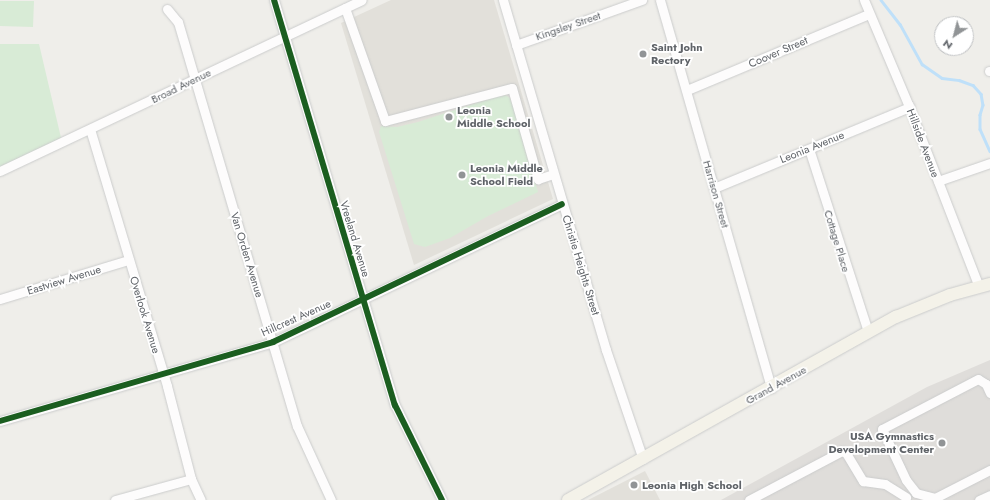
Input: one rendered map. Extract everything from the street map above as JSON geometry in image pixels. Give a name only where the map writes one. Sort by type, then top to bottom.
[{"type":"main road","name":"Grand Avenue","points":[[568,500],[771,388],[868,332],[921,306],[984,286]]},
{"type":"street","name":"Vreeland Avenue","points":[[274,0],[395,405],[442,500]]},
{"type":"street","name":"Broad Avenue","points":[[0,171],[362,0]]},
{"type":"street","name":"Christie Heights Street","points":[[503,0],[606,350],[643,459]]},
{"type":"street","name":"Kingsley Street","points":[[516,45],[642,0]]},
{"type":"street","name":"Harrison Street","points":[[660,0],[687,90],[771,388]]},
{"type":"street","name":"Hillside Avenue","points":[[864,0],[910,107],[938,181],[984,286]]},
{"type":"street","points":[[346,8],[385,121],[512,88],[538,179],[553,174]]},
{"type":"street","name":"Van Orden Avenue","points":[[167,9],[178,22],[297,426],[331,500]]},
{"type":"street","name":"Coover Street","points":[[687,90],[869,14]]},
{"type":"street","name":"Leonia Avenue","points":[[714,188],[910,107]]},
{"type":"street","name":"Overlook Avenue","points":[[90,129],[163,374],[191,479],[201,500]]},
{"type":"street","name":"Cottage Place","points":[[809,149],[868,332]]},
{"type":"street","points":[[938,181],[990,162]]},
{"type":"street","name":"Hillcrest Avenue","points":[[0,421],[273,342],[362,298],[562,204]]},
{"type":"street","name":"Eastview Avenue","points":[[0,299],[128,260]]},
{"type":"street","points":[[990,393],[986,384],[978,379],[882,429],[906,480],[916,493],[935,498],[990,470]]},
{"type":"street","points":[[749,500],[842,451],[846,453],[863,481],[885,484],[907,499],[916,493]]},
{"type":"street","points":[[115,500],[191,479]]},
{"type":"street","points":[[979,500],[990,494]]},
{"type":"shaded area","name":"Leonia Middle School","points":[[391,0],[494,0],[553,199],[414,265],[341,23]]},
{"type":"shaded area","points":[[990,360],[990,500],[721,500],[927,387]]},
{"type":"shaded area","name":"Leonia High School","points":[[645,471],[660,500],[588,500]]},
{"type":"green space","points":[[0,1],[34,1],[33,27],[0,26]]},
{"type":"green space","points":[[0,44],[39,44],[62,142],[0,171]]},
{"type":"green space","name":"Leonia Middle School Field","points":[[504,94],[510,98],[515,111],[538,192],[488,216],[450,238],[425,247],[414,244],[379,132],[381,126],[397,127],[418,122]]},
{"type":"waterway","points":[[881,0],[900,24],[922,64],[942,78],[959,80],[973,85],[981,94],[983,105],[980,115],[980,129],[990,151]]},
{"type":"cycle path","points":[[274,0],[395,405],[442,500]]},
{"type":"cycle path","points":[[0,421],[273,342],[562,204]]},
{"type":"place","name":"Saint John Rectory","points":[[643,54]]},
{"type":"place","name":"Leonia Middle School","points":[[449,117]]},
{"type":"place","name":"Leonia Middle School Field","points":[[462,175]]},
{"type":"place","name":"USA Gymnastics Development Center","points":[[942,443]]},
{"type":"place","name":"Leonia High School","points":[[634,485]]}]
